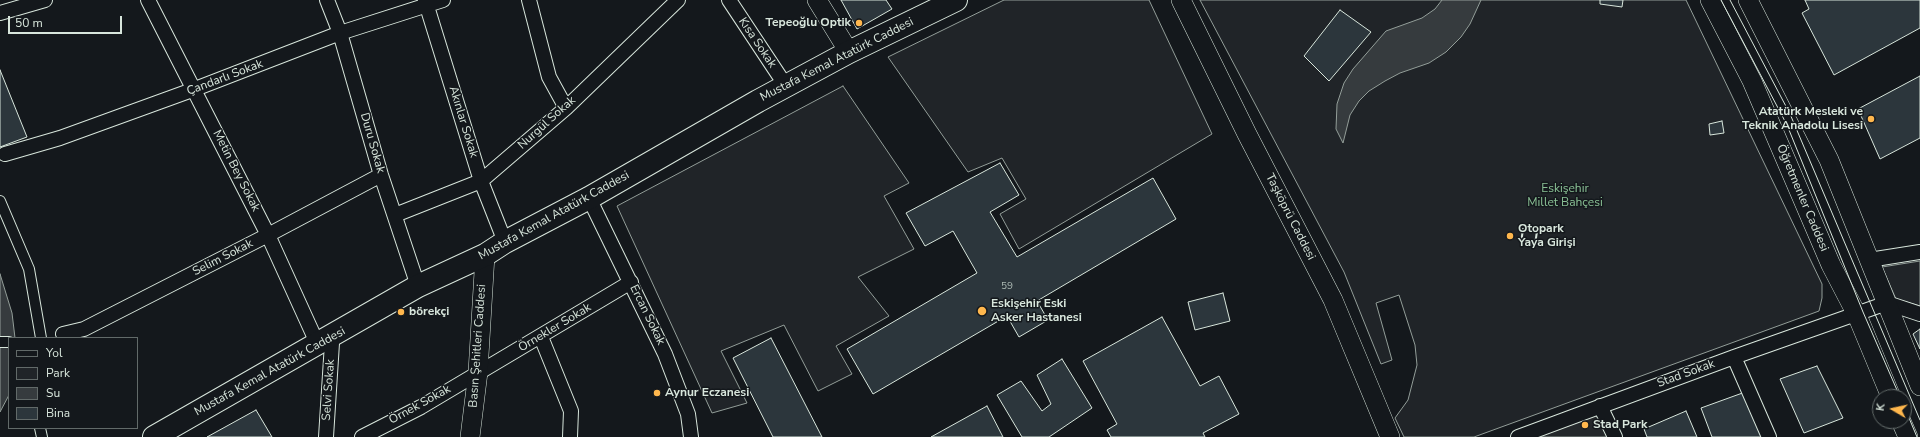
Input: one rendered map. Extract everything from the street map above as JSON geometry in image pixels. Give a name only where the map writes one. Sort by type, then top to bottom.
[{"type":"main road","points":[[817,0],[849,52]]},
{"type":"main road","name":"Mustafa Kemal Atatürk Caddesi","points":[[154,437],[325,344],[418,286],[485,254],[589,198],[786,86],[849,52],[956,0]]},
{"type":"main road","name":"Taşköprü Caddesi","points":[[1181,0],[1247,134],[1333,300],[1390,437]]},
{"type":"main road","name":"Öğretmenler Caddesi","points":[[1710,0],[1752,81],[1831,265],[1857,315],[1888,389]]},
{"type":"main road","points":[[1748,0],[1829,160],[1920,386]]},
{"type":"main road","name":"Basın Şehitleri Caddesi","points":[[470,437],[478,372],[485,254]]},
{"type":"street","points":[[0,13],[45,0]]},
{"type":"street","name":"Metin Bey Sokak","points":[[148,0],[325,344]]},
{"type":"street","name":"Duru Sokak","points":[[327,0],[340,33],[381,175],[418,286]]},
{"type":"street","name":"Çandarlı Sokak","points":[[6,154],[60,138],[195,90],[340,33],[426,3],[443,0]]},
{"type":"street","points":[[529,0],[550,77],[566,108]]},
{"type":"street","name":"Nurgül Sokak","points":[[395,215],[481,181],[566,108],[678,0]]},
{"type":"street","name":"Kısa Sokak","points":[[729,0],[786,86]]},
{"type":"street","name":"Akınlar Sokak","points":[[426,3],[481,181],[505,242]]},
{"type":"street","name":"Selim Sokak","points":[[62,334],[84,329],[268,235],[381,175]]},
{"type":"street","name":"Ercan Sokak","points":[[589,198],[665,354],[688,414],[691,437]]},
{"type":"street","points":[[0,201],[29,269],[41,337]]},
{"type":"street","points":[[1869,260],[1920,252]]},
{"type":"street","name":"Örnekler Sokak","points":[[478,372],[541,337],[631,282]]},
{"type":"street","points":[[1887,303],[1920,314]]},
{"type":"street","name":"Stad Sokak","points":[[1518,437],[1734,357],[1857,315],[1887,303]]},
{"type":"street","points":[[541,337],[571,411],[570,437]]},
{"type":"street","name":"Selvi Sokak","points":[[325,344],[326,437]]},
{"type":"street","points":[[1734,357],[1769,437]]},
{"type":"street","name":"Örnek Sokak","points":[[362,437],[421,406],[478,372]]},
{"type":"street","points":[[1600,406],[1615,437]]},
{"type":"green space","points":[[1004,0],[1149,0],[1212,134],[1019,249],[1000,214],[1026,199],[1002,158],[968,172],[888,57]]},
{"type":"green space","name":"Eskişehir Millet Bahçesi","points":[[1200,0],[1686,0],[1822,284],[1822,298],[1819,311],[1474,437],[1404,437],[1395,418],[1408,400],[1417,365],[1415,345],[1399,295],[1376,303],[1392,360],[1381,364],[1344,272]]},
{"type":"green space","points":[[843,86],[909,183],[884,196],[914,249],[858,277],[889,316],[836,346],[852,374],[818,391],[784,325],[721,351],[747,403],[712,413],[617,206]]},
{"type":"green space","points":[[1920,261],[1920,306],[1896,299],[1882,267]]},
{"type":"shaded area","name":"Stad Park","points":[[1597,412],[1609,437],[1534,437]]},
{"type":"water","points":[[1442,0],[1481,0],[1470,24],[1461,37],[1446,52],[1429,63],[1400,73],[1385,81],[1369,91],[1359,101],[1350,115],[1343,143],[1336,129],[1337,104],[1344,83],[1353,69],[1386,31],[1422,18],[1435,9]]},
{"type":"water","points":[[0,274],[12,313],[15,337],[8,337],[8,397],[0,412]]},
{"type":"building","points":[[841,0],[886,0],[892,9],[857,29]]},
{"type":"building","points":[[1600,0],[1623,0],[1622,7],[1600,4]]},
{"type":"building","points":[[1805,0],[1920,0],[1920,28],[1834,75],[1802,13],[1809,9]]},
{"type":"building","points":[[1340,10],[1371,32],[1329,81],[1304,56]]},
{"type":"building","points":[[0,70],[27,137],[0,147]]},
{"type":"building","points":[[1920,76],[1920,138],[1880,159],[1858,109]]},
{"type":"building","points":[[1722,121],[1724,133],[1710,135],[1709,124]]},
{"type":"building","points":[[1000,163],[1019,195],[990,212],[1017,257],[1153,178],[1176,219],[1037,301],[1048,320],[1019,337],[1007,316],[873,394],[847,349],[977,273],[953,231],[925,246],[906,213]]},
{"type":"building","points":[[1223,293],[1230,321],[1195,330],[1188,302]]},
{"type":"building","points":[[1162,317],[1200,386],[1219,376],[1239,414],[1203,433],[1205,437],[1111,437],[1107,430],[1117,424],[1083,361]]},
{"type":"building","points":[[1920,329],[1920,349],[1913,334]]},
{"type":"building","points":[[771,338],[822,437],[773,437],[733,358]]},
{"type":"building","points":[[1062,359],[1092,408],[1049,437],[1022,437],[997,395],[1021,381],[1042,411],[1051,404],[1037,375]]},
{"type":"building","points":[[1817,366],[1843,418],[1804,433],[1780,379]]},
{"type":"building","points":[[1748,391],[1767,437],[1712,437],[1701,408]]},
{"type":"building","points":[[987,406],[1003,437],[931,437]]},
{"type":"building","points":[[256,410],[272,437],[207,437]]},
{"type":"building","points":[[1686,411],[1697,437],[1647,437],[1644,429]]},
{"type":"tram line","points":[[1721,0],[1787,125],[1863,312],[1897,389]]},
{"type":"tram line","points":[[1730,0],[1790,114],[1920,420]]},
{"type":"tram line","points":[[1912,425],[1917,437]]},
{"type":"wall","points":[[1523,229],[1537,231],[1535,245],[1521,243],[1523,229]]},
{"type":"place","name":"Tepeoğlu Optik","points":[[859,23]]},
{"type":"place","name":"Atatürk Mesleki ve Teknik Anadolu Lisesi","points":[[1871,119]]},
{"type":"place","name":"Otopark Yaya Girişi","points":[[1510,236]]},
{"type":"place","name":"Eskişehir Eski Asker Hastanesi","points":[[982,311]]},
{"type":"place","name":"börekçi","points":[[401,312]]},
{"type":"place","name":"Aynur Eczanesi","points":[[657,393]]},
{"type":"place","name":"Stad Park","points":[[1585,425]]}]
